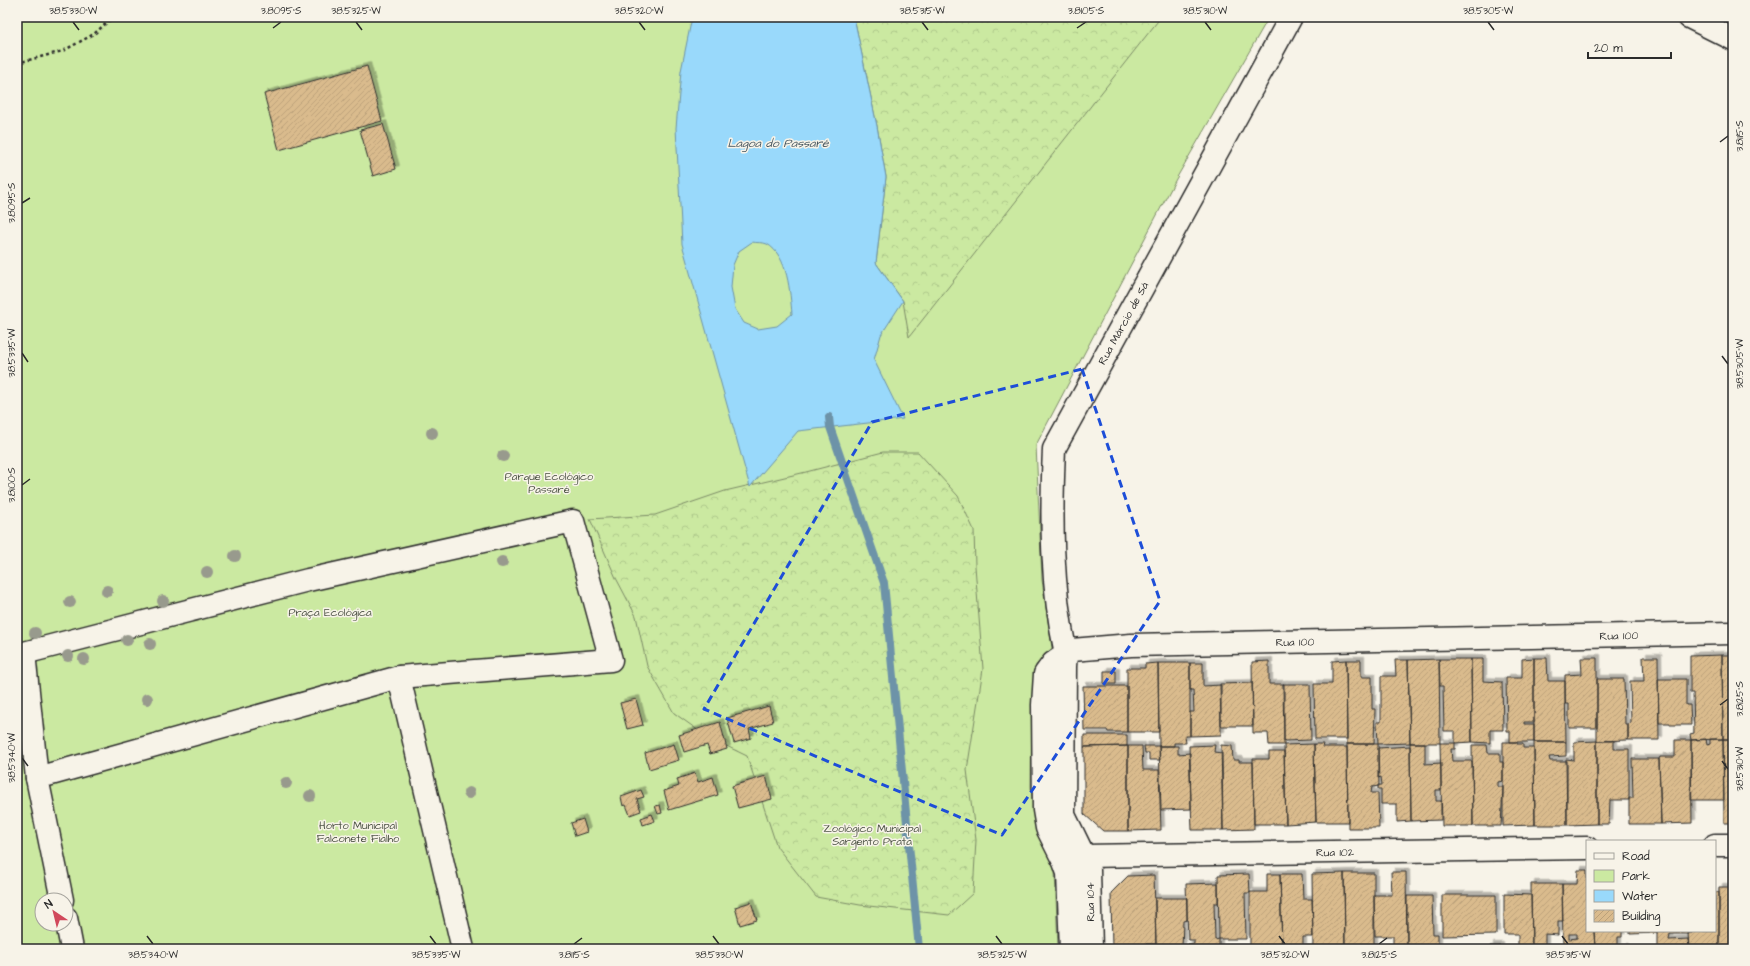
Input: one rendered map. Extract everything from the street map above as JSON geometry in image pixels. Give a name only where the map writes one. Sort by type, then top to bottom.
[{"type":"street","name":"Rua Márcio de Sá","points":[[1066,654],[1060,628],[1054,572],[1051,509],[1054,449],[1291,17]]},
{"type":"street","points":[[1689,17],[1733,39]]},
{"type":"street","points":[[37,778],[399,676],[611,660],[573,521],[308,580],[20,654],[37,778],[60,892]]},
{"type":"street","name":"Rua 100","points":[[1066,654],[1080,649],[1131,645],[1733,633]]},
{"type":"street","points":[[1066,654],[1064,815],[1084,856]]},
{"type":"street","points":[[1066,654],[1053,663],[1045,674],[1043,705],[1044,810],[1047,828],[1068,873],[1071,949]]},
{"type":"street","points":[[399,676],[462,949]]},
{"type":"street","points":[[1716,845],[1733,845]]},
{"type":"street","name":"Rua 102","points":[[1084,856],[1586,848]]},
{"type":"street","name":"Rua 104","points":[[1084,856],[1089,870],[1091,949]]},
{"type":"street","points":[[69,932],[72,949]]},
{"type":"path","points":[[17,63],[63,51],[94,34],[113,17]]},
{"type":"highlighted area","points":[[1082,369],[1160,601],[1002,835],[704,709],[872,422]]},
{"type":"green space","name":"Parque Ecológico Passaré","points":[[17,17],[1269,17],[1176,179],[1036,445],[1042,580],[1052,648],[1036,665],[1034,678],[1032,707],[1031,787],[1033,809],[1038,831],[1055,871],[1058,949],[17,949]]},
{"type":"green space","points":[[854,17],[1161,17],[909,337],[903,301],[876,263],[886,177]]},
{"type":"green space","name":"Zoológico Municipal Sargento Prata","points":[[883,452],[918,452],[958,496],[974,530],[975,566],[983,669],[967,770],[976,840],[973,893],[949,915],[860,905],[816,897],[777,847],[747,756],[706,736],[674,713],[647,666],[636,616],[616,578],[590,519],[655,515],[725,491]]},
{"type":"water","name":"Lagoa do Passaré","points":[[692,17],[854,17],[886,177],[876,263],[903,301],[881,335],[874,360],[903,419],[798,431],[750,487],[682,244],[676,128],[681,71]],"holes":[[[752,242],[765,243],[774,250],[784,266],[787,275],[792,314],[777,326],[758,329],[744,323],[735,309],[731,287],[733,265],[739,251]]]},
{"type":"building","points":[[367,66],[382,121],[279,150],[264,94]]},
{"type":"building","points":[[383,124],[396,169],[373,176],[360,130]]},
{"type":"building","points":[[1722,655],[1723,739],[1691,740],[1690,734],[1694,733],[1693,693],[1690,693],[1690,656]]},
{"type":"building","points":[[1722,655],[1733,655],[1733,739],[1723,739]]},
{"type":"building","points":[[1643,657],[1658,657],[1659,740],[1628,740],[1628,724],[1631,723],[1630,681],[1644,681]]},
{"type":"building","points":[[1534,658],[1547,658],[1548,681],[1565,681],[1566,742],[1534,742]]},
{"type":"building","points":[[1534,658],[1534,722],[1524,722],[1524,724],[1534,724],[1534,742],[1510,742],[1510,731],[1507,731],[1506,678],[1522,678],[1522,659]]},
{"type":"building","points":[[1581,658],[1597,658],[1597,728],[1569,728],[1569,704],[1565,704],[1565,675],[1582,674]]},
{"type":"building","points":[[1439,659],[1471,659],[1472,742],[1455,743],[1455,731],[1444,731],[1443,686],[1440,686]]},
{"type":"building","points":[[1439,659],[1440,743],[1410,743],[1408,660]]},
{"type":"building","points":[[1471,659],[1483,659],[1483,681],[1502,682],[1503,730],[1490,730],[1490,743],[1472,742]]},
{"type":"building","points":[[1346,660],[1347,739],[1315,739],[1314,684],[1332,684],[1332,661]]},
{"type":"building","points":[[1346,660],[1361,660],[1361,677],[1372,677],[1372,709],[1375,709],[1374,744],[1347,744]]},
{"type":"building","points":[[1395,660],[1408,660],[1410,743],[1378,744],[1377,722],[1381,722],[1381,676],[1396,676]]},
{"type":"building","points":[[1269,661],[1269,684],[1284,684],[1284,745],[1269,745],[1268,733],[1253,733],[1252,662]]},
{"type":"building","points":[[1158,663],[1190,663],[1190,736],[1185,736],[1186,743],[1174,743],[1174,746],[1159,746]]},
{"type":"building","points":[[1158,663],[1159,732],[1127,732],[1127,668],[1145,668],[1145,664]]},
{"type":"building","points":[[1190,663],[1203,663],[1203,686],[1221,685],[1221,735],[1190,736],[1190,712],[1194,712],[1193,690],[1190,690]]},
{"type":"building","points":[[1104,671],[1116,671],[1116,684],[1104,684]]},
{"type":"building","points":[[1597,679],[1624,679],[1625,724],[1628,724],[1628,740],[1597,741]]},
{"type":"building","points":[[1658,679],[1686,679],[1686,705],[1690,705],[1691,725],[1670,725],[1670,723],[1659,723]]},
{"type":"building","points":[[1252,683],[1253,726],[1221,726],[1220,684]]},
{"type":"building","points":[[1283,684],[1310,684],[1311,740],[1284,741]]},
{"type":"building","points":[[1083,686],[1127,686],[1127,732],[1084,730]]},
{"type":"building","points":[[636,699],[643,725],[627,729],[620,703]]},
{"type":"building","points":[[769,706],[773,722],[749,729],[751,738],[734,743],[727,718]]},
{"type":"building","points":[[720,722],[727,749],[710,754],[707,745],[684,752],[679,735]]},
{"type":"building","points":[[1084,735],[1127,735],[1127,746],[1084,747]]},
{"type":"building","points":[[1706,739],[1707,745],[1710,744],[1710,739],[1723,739],[1724,800],[1691,800],[1691,740]]},
{"type":"building","points":[[1723,739],[1733,739],[1733,823],[1724,823]]},
{"type":"building","points":[[1675,740],[1691,740],[1692,823],[1661,824],[1659,759],[1660,757],[1675,757]]},
{"type":"building","points":[[1597,741],[1597,824],[1567,825],[1566,759],[1574,760],[1574,742]]},
{"type":"building","points":[[1597,741],[1614,741],[1614,749],[1629,749],[1629,800],[1610,800],[1609,824],[1597,824]]},
{"type":"building","points":[[1503,742],[1517,742],[1517,744],[1523,744],[1523,748],[1534,748],[1535,825],[1503,826]]},
{"type":"building","points":[[1534,742],[1566,742],[1566,756],[1549,757],[1550,761],[1567,761],[1567,825],[1535,825]]},
{"type":"building","points":[[1410,743],[1425,743],[1425,764],[1441,763],[1441,790],[1436,790],[1436,801],[1441,801],[1441,820],[1411,821]]},
{"type":"building","points":[[1440,743],[1455,743],[1455,749],[1451,749],[1452,761],[1472,761],[1473,826],[1442,826]]},
{"type":"building","points":[[674,744],[679,760],[649,769],[645,753]]},
{"type":"building","points":[[1314,744],[1316,822],[1286,824],[1284,745]]},
{"type":"building","points":[[1314,744],[1323,744],[1322,747],[1347,747],[1348,822],[1316,822]]},
{"type":"building","points":[[1347,744],[1378,744],[1379,786],[1372,787],[1371,793],[1378,793],[1379,828],[1348,828]]},
{"type":"building","points":[[1215,745],[1214,752],[1222,753],[1223,830],[1192,830],[1189,746]]},
{"type":"building","points":[[1221,745],[1232,746],[1233,760],[1239,760],[1239,762],[1253,762],[1254,829],[1223,830]]},
{"type":"building","points":[[1472,745],[1487,745],[1488,753],[1500,753],[1500,762],[1503,762],[1503,781],[1498,782],[1498,787],[1503,787],[1501,826],[1473,826]]},
{"type":"building","points":[[1128,746],[1128,831],[1103,831],[1084,814],[1084,747]]},
{"type":"building","points":[[1128,746],[1142,746],[1143,770],[1159,770],[1161,830],[1128,831]]},
{"type":"building","points":[[1144,746],[1159,746],[1160,760],[1149,760],[1149,753],[1145,753]]},
{"type":"building","points":[[1159,746],[1178,746],[1178,754],[1190,753],[1191,809],[1161,810]]},
{"type":"building","points":[[1410,746],[1411,821],[1397,822],[1397,804],[1381,804],[1381,789],[1378,789],[1378,785],[1382,785],[1381,777],[1378,778],[1378,748]]},
{"type":"building","points":[[1269,752],[1284,752],[1286,824],[1254,824],[1253,759],[1269,759]]},
{"type":"building","points":[[1632,759],[1659,759],[1661,824],[1629,824],[1629,798],[1633,798]]},
{"type":"building","points":[[695,773],[698,782],[713,777],[718,795],[669,810],[664,791],[679,786],[677,779]]},
{"type":"building","points":[[766,776],[772,799],[738,808],[732,786]]},
{"type":"building","points":[[641,790],[644,797],[637,799],[641,811],[630,815],[626,805],[623,806],[621,797]]},
{"type":"building","points":[[660,805],[662,813],[658,814],[655,806]]},
{"type":"building","points":[[652,814],[655,821],[643,825],[641,818]]},
{"type":"building","points":[[583,819],[587,832],[575,836],[571,823]]},
{"type":"building","points":[[1578,870],[1586,870],[1586,932],[1594,932],[1595,949],[1563,949],[1562,884],[1577,884]],"holes":[[[1569,934],[1577,934],[1577,938],[1569,939]]]},
{"type":"building","points":[[1391,872],[1406,872],[1407,949],[1393,949],[1393,936],[1375,936],[1374,895],[1392,895]]},
{"type":"building","points":[[1344,873],[1374,873],[1374,949],[1345,949]]},
{"type":"building","points":[[1344,873],[1345,949],[1313,949],[1312,874]]},
{"type":"building","points":[[1249,874],[1250,893],[1245,893],[1246,939],[1219,939],[1218,875]]},
{"type":"building","points":[[1267,874],[1280,874],[1282,949],[1270,949],[1270,947],[1250,947],[1250,892],[1267,892]]},
{"type":"building","points":[[1280,874],[1302,874],[1303,899],[1312,899],[1313,937],[1303,937],[1303,949],[1282,949]]},
{"type":"building","points":[[1154,875],[1156,944],[1146,944],[1146,949],[1112,949],[1111,893],[1128,876]]},
{"type":"building","points":[[1218,883],[1218,903],[1214,903],[1215,940],[1219,939],[1219,949],[1188,949],[1188,944],[1194,944],[1194,940],[1188,940],[1186,884]]},
{"type":"building","points":[[1531,884],[1562,884],[1563,921],[1558,921],[1558,935],[1545,934],[1545,949],[1532,949]]},
{"type":"building","points":[[1719,887],[1733,887],[1733,949],[1719,949]]},
{"type":"building","points":[[1716,892],[1719,892],[1719,949],[1689,949],[1688,933],[1716,932]]},
{"type":"building","points":[[1504,894],[1531,895],[1532,949],[1518,949],[1518,934],[1504,934]]},
{"type":"building","points":[[1442,895],[1496,895],[1496,935],[1442,936]]},
{"type":"building","points":[[1407,896],[1432,896],[1433,934],[1438,934],[1438,949],[1407,949]]},
{"type":"building","points":[[1155,898],[1187,898],[1187,920],[1183,921],[1182,949],[1156,949]]},
{"type":"building","points":[[751,902],[757,920],[740,925],[735,907]]},
{"type":"building","points":[[1594,932],[1622,932],[1622,937],[1618,937],[1618,947],[1626,947],[1626,949],[1595,949]]},
{"type":"building","points":[[1630,932],[1657,932],[1657,933],[1630,934]]},
{"type":"building","points":[[1657,932],[1688,932],[1689,934],[1670,934],[1669,940],[1688,939],[1689,949],[1657,949]]},
{"type":"building","points":[[1490,946],[1500,946],[1500,949],[1490,949]]},
{"type":"waterway","points":[[829,417],[830,427],[884,583],[919,949]]},
{"type":"park label","name":"Praça Ecológica","points":[[330,612]]},
{"type":"park label","name":"Horto Municipal Falconete Fialho","points":[[358,831]]}]
